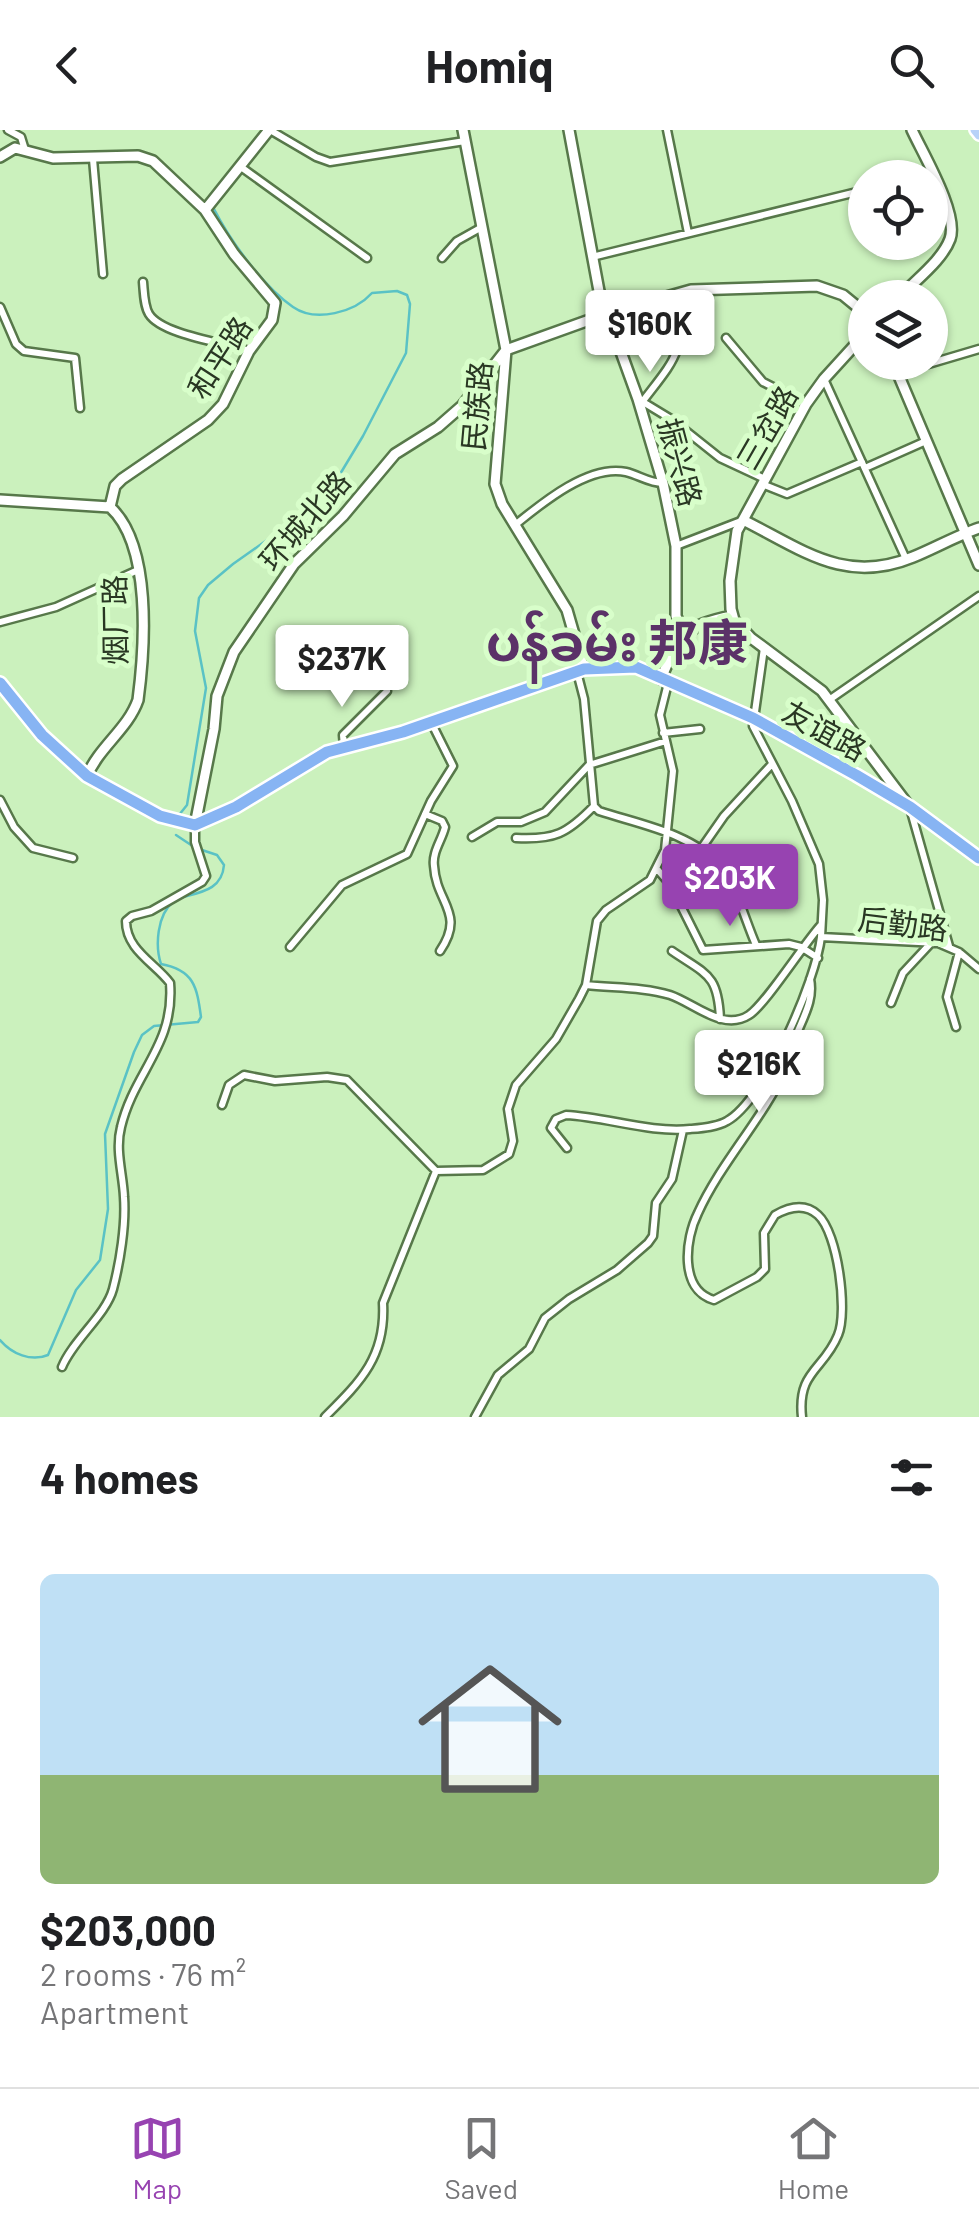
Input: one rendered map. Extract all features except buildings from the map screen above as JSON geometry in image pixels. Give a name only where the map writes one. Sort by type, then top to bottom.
[{"type":"highway","name":"友谊路","points":[[195,825],[236,808],[315,757],[432,722],[580,670],[636,667],[753,718],[910,807],[976,856]]},
{"type":"highway","points":[[0,684],[42,735],[88,776],[160,816],[195,825]]},
{"type":"main road","points":[[206,210],[269,130]]},
{"type":"main road","name":"振兴路","points":[[569,130],[606,314],[641,400],[663,483],[676,546],[676,616],[684,634]]},
{"type":"main road","points":[[912,130],[926,160]]},
{"type":"main road","name":"民族路","points":[[464,136],[506,350],[495,484],[557,590],[566,610],[580,670]]},
{"type":"main road","name":"和平路","points":[[0,157],[11,148],[52,158],[138,156],[153,161],[206,210],[234,254],[275,302],[272,320],[249,351],[223,404],[208,420],[122,479],[115,486],[110,506]]},
{"type":"main road","points":[[948,212],[952,234],[948,240]]},
{"type":"main road","points":[[916,280],[934,260]]},
{"type":"main road","points":[[506,350],[676,292],[817,286],[848,299]]},
{"type":"main road","name":"环城北路","points":[[195,825],[221,680],[234,652],[285,574],[343,516],[394,454],[438,427],[462,406],[506,350]]},
{"type":"main road","name":"三岔路","points":[[732,616],[730,581],[734,543],[742,520],[806,404],[848,353]]},
{"type":"main road","points":[[900,380],[979,565]]},
{"type":"main road","points":[[0,500],[110,506]]},
{"type":"main road","name":"烟厂路","points":[[88,776],[98,754],[138,700],[139,569],[133,541],[110,506]]},
{"type":"main road","points":[[742,520],[834,564],[869,570],[979,528]]},
{"type":"main road","points":[[665,681],[673,650],[684,634],[707,621],[732,616],[764,648],[813,682],[830,700],[910,807]]},
{"type":"main road","points":[[976,856],[979,840]]},
{"type":"street","points":[[8,130],[22,137],[26,150]]},
{"type":"street","points":[[269,130],[330,162],[464,136]]},
{"type":"street","points":[[667,130],[688,233]]},
{"type":"street","points":[[94,159],[103,274]]},
{"type":"street","points":[[241,167],[366,258]]},
{"type":"street","points":[[592,257],[848,194]]},
{"type":"street","points":[[442,258],[457,241],[482,227]]},
{"type":"street","points":[[142,282],[146,305],[158,322],[192,336],[249,351]]},
{"type":"street","points":[[676,292],[680,318],[672,366],[641,400],[672,418],[720,458],[786,494],[926,442]]},
{"type":"street","points":[[0,307],[18,347],[74,358],[80,408]]},
{"type":"street","points":[[726,338],[763,382],[806,404]]},
{"type":"street","points":[[948,359],[979,349]]},
{"type":"street","points":[[824,379],[906,559]]},
{"type":"street","points":[[515,524],[571,484],[597,476],[622,471],[652,483],[663,483]]},
{"type":"street","points":[[676,546],[742,520]]},
{"type":"street","points":[[0,622],[64,604],[139,569]]},
{"type":"street","points":[[830,700],[979,596]]},
{"type":"street","points":[[753,718],[764,648]]},
{"type":"street","points":[[580,670],[594,806],[700,849],[726,876],[756,945]]},
{"type":"street","points":[[222,1105],[229,1085],[244,1075],[276,1081],[327,1077],[347,1080],[436,1170],[483,1170],[509,1154],[513,1141],[508,1109],[516,1084],[556,1039],[586,985],[596,921],[650,880],[669,834],[674,771],[660,715],[665,681]]},
{"type":"street","points":[[344,747],[344,735],[387,691]]},
{"type":"street","name":"后勤路","points":[[753,718],[754,730],[792,800],[819,864],[821,937],[949,946],[979,969]]},
{"type":"street","points":[[290,947],[342,885],[407,854],[453,766],[432,722]]},
{"type":"street","points":[[472,837],[497,822],[521,822],[545,812],[588,764],[664,737],[700,729]]},
{"type":"street","points":[[700,849],[724,816],[772,764]]},
{"type":"street","points":[[0,800],[14,826],[34,848],[74,858]]},
{"type":"street","points":[[516,838],[544,840],[563,832],[594,806]]},
{"type":"street","points":[[910,807],[949,946]]},
{"type":"street","points":[[425,814],[442,821],[445,827],[434,866],[453,918],[448,940],[440,951]]},
{"type":"street","points":[[62,1367],[69,1350],[112,1290],[124,1210],[121,1126],[166,1025],[171,996],[170,983],[139,952],[125,928],[132,916],[151,911],[202,882],[206,876],[195,842],[195,825]]},
{"type":"street","points":[[657,870],[670,884],[700,948],[801,947],[818,958]]},
{"type":"street","points":[[586,985],[663,994],[720,1019],[741,1018],[755,1010],[822,924]]},
{"type":"street","points":[[566,1148],[551,1128],[556,1119],[566,1115],[683,1130],[724,1123],[738,1112],[775,1060],[818,958],[821,937]]},
{"type":"street","points":[[891,1003],[903,973],[930,943]]},
{"type":"street","points":[[672,951],[711,978],[719,994],[720,1019]]},
{"type":"street","points":[[956,1028],[947,997],[959,952]]},
{"type":"street","points":[[802,1417],[800,1399],[806,1378],[840,1331],[838,1255],[828,1227],[814,1211],[804,1207],[775,1215],[764,1233],[765,1269],[714,1300],[701,1293],[687,1264],[698,1212],[786,1067],[812,995],[810,979]]},
{"type":"street","points":[[475,1417],[498,1375],[530,1349],[544,1318],[617,1270],[648,1244],[656,1203],[672,1178],[683,1130]]},
{"type":"street","points":[[324,1417],[355,1390],[366,1374],[384,1326],[383,1303],[436,1170]]},
{"type":"waterway","points":[[179,815],[187,805],[206,688],[195,631],[199,598],[233,564],[325,499],[406,353],[410,304],[407,295],[397,291],[372,293],[335,313],[302,312],[259,275],[214,209]]},
{"type":"waterway","points":[[176,835],[191,845]]},
{"type":"waterway","points":[[180,898],[209,889],[219,880],[224,865],[217,855],[202,850]]},
{"type":"waterway","points":[[0,1340],[22,1355],[48,1355],[76,1290],[100,1260],[108,1209],[105,1134],[134,1052],[142,1035],[154,1026],[198,1022],[201,1017],[192,981],[181,971],[161,964],[159,957],[161,923],[173,902]]},
{"type":"district","name":"ပန်ခမ်း 邦康","points":[[617,641]]}]
